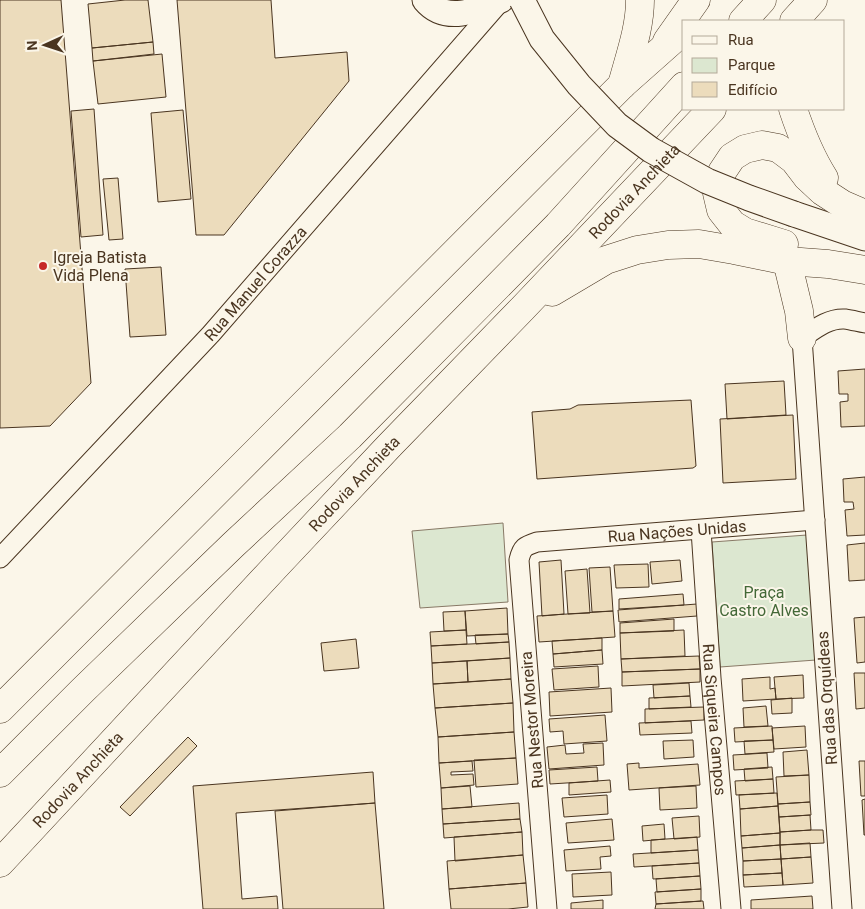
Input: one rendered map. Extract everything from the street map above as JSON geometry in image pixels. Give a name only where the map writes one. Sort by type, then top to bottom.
[{"type":"highway","points":[[622,86],[635,34],[640,0]]},
{"type":"highway","points":[[658,52],[696,0]]},
{"type":"highway","points":[[695,20],[718,0]]},
{"type":"highway","points":[[744,20],[762,0]]},
{"type":"highway","points":[[795,20],[813,0]]},
{"type":"highway","points":[[0,709],[622,86],[682,32]]},
{"type":"highway","name":"Rodovia Anchieta","points":[[0,773],[226,552],[364,422],[558,225],[682,88]]},
{"type":"highway","name":"Rodovia Anchieta","points":[[0,863],[317,522],[711,110]]},
{"type":"highway","points":[[793,110],[800,132],[814,162],[854,209]]},
{"type":"highway","points":[[828,264],[788,246],[745,232],[732,224],[721,210],[717,194],[722,172],[732,157],[745,149],[762,145],[778,148],[794,160],[807,177],[822,191],[854,209]]},
{"type":"highway","points":[[522,309],[606,260],[637,250],[668,245],[699,244],[787,261],[828,264],[865,270]]},
{"type":"highway","points":[[787,261],[799,311],[802,338]]},
{"type":"main road","points":[[425,0],[441,12],[458,14],[480,10],[501,0]]},
{"type":"main road","points":[[522,0],[542,38],[579,85],[617,125],[651,150],[707,181],[749,198],[865,238]]},
{"type":"street","name":"Rua Manuel Corazza","points":[[0,558],[210,334],[501,0]]},
{"type":"street","points":[[802,338],[828,321],[844,319],[865,323]]},
{"type":"street","name":"Rua das Orquídeas","points":[[802,338],[842,909]]},
{"type":"street","name":"Rua Nações Unidas","points":[[537,542],[815,520]]},
{"type":"street","name":"Rua Siqueira Campos","points":[[701,530],[731,909]]},
{"type":"street","name":"Rua Nestor Moreira","points":[[537,542],[527,545],[521,552],[519,560],[547,909]]},
{"type":"green space","points":[[503,523],[508,602],[420,608],[412,531]]},
{"type":"green space","name":"Praça Castro Alves","points":[[807,535],[816,660],[720,667],[712,542]]},
{"type":"building","points":[[0,0],[61,0],[91,383],[50,426],[0,428]]},
{"type":"building","points":[[125,0],[148,0],[153,42],[92,48],[88,4]]},
{"type":"building","points":[[177,0],[271,0],[275,58],[347,52],[349,81],[224,235],[196,235]]},
{"type":"building","points":[[153,42],[154,54],[93,61],[92,48]]},
{"type":"building","points":[[162,54],[166,97],[98,104],[93,61]]},
{"type":"building","points":[[94,109],[103,235],[81,237],[71,111]]},
{"type":"building","points":[[183,110],[191,199],[158,202],[151,113]]},
{"type":"building","points":[[118,178],[123,239],[109,240],[103,179]]},
{"type":"building","points":[[161,267],[166,335],[130,337],[125,269]]},
{"type":"building","points":[[865,369],[865,426],[841,427],[840,402],[848,401],[848,394],[839,394],[838,371]]},
{"type":"building","points":[[784,381],[786,415],[727,419],[725,384]]},
{"type":"building","points":[[691,400],[696,466],[693,468],[537,479],[532,412],[570,409],[578,405]]},
{"type":"building","points":[[793,415],[796,479],[723,483],[720,419]]},
{"type":"building","points":[[865,477],[865,535],[847,536],[845,510],[854,509],[853,502],[844,502],[843,479]]},
{"type":"building","points":[[865,543],[865,580],[849,581],[847,545]]},
{"type":"building","points":[[561,560],[564,614],[542,616],[539,562]]},
{"type":"building","points":[[680,560],[682,581],[652,584],[650,562]]},
{"type":"building","points":[[648,564],[649,587],[616,588],[614,565]]},
{"type":"building","points":[[610,567],[613,611],[592,612],[589,568]]},
{"type":"building","points":[[587,569],[590,613],[568,614],[565,571]]},
{"type":"building","points":[[683,594],[684,605],[619,609],[619,599]]},
{"type":"building","points":[[697,604],[697,616],[619,622],[618,610]]},
{"type":"building","points":[[507,608],[508,634],[467,636],[465,611]]},
{"type":"building","points":[[465,611],[466,630],[444,631],[443,612]]},
{"type":"building","points":[[613,611],[615,637],[539,642],[537,616]]},
{"type":"building","points":[[865,617],[865,662],[857,663],[854,618]]},
{"type":"building","points":[[674,619],[674,631],[620,633],[620,623]]},
{"type":"building","points":[[466,630],[467,644],[431,646],[430,632]]},
{"type":"building","points":[[684,630],[685,656],[621,659],[620,633]]},
{"type":"building","points":[[508,634],[509,642],[476,644],[475,635]]},
{"type":"building","points":[[602,638],[602,650],[553,654],[552,641]]},
{"type":"building","points":[[356,639],[359,668],[324,671],[321,643]]},
{"type":"building","points":[[509,642],[510,658],[432,663],[431,646]]},
{"type":"building","points":[[602,650],[603,664],[554,667],[553,654]]},
{"type":"building","points":[[699,656],[700,669],[622,672],[621,659]]},
{"type":"building","points":[[510,658],[511,679],[468,682],[467,661]]},
{"type":"building","points":[[467,661],[468,682],[433,684],[432,663]]},
{"type":"building","points":[[598,666],[599,687],[554,690],[552,669]]},
{"type":"building","points":[[700,669],[700,682],[622,686],[622,672]]},
{"type":"building","points":[[854,673],[865,673],[865,708],[856,709]]},
{"type":"building","points":[[803,675],[804,698],[776,699],[774,677]]},
{"type":"building","points":[[770,677],[770,689],[775,688],[776,699],[743,701],[742,679]]},
{"type":"building","points":[[511,679],[513,703],[435,708],[433,684]]},
{"type":"building","points":[[689,683],[690,696],[654,698],[653,685]]},
{"type":"building","points":[[611,688],[612,712],[550,716],[549,692]]},
{"type":"building","points":[[690,696],[691,707],[649,709],[649,698]]},
{"type":"building","points":[[792,698],[792,713],[772,714],[771,700]]},
{"type":"building","points":[[513,703],[514,732],[438,737],[435,708]]},
{"type":"building","points":[[766,706],[768,726],[744,727],[743,708]]},
{"type":"building","points":[[704,707],[704,720],[645,723],[645,709]]},
{"type":"building","points":[[605,715],[607,741],[564,744],[563,731],[550,732],[549,719]]},
{"type":"building","points":[[691,721],[692,733],[640,735],[639,723]]},
{"type":"building","points":[[772,726],[773,740],[735,742],[734,728]]},
{"type":"building","points":[[805,726],[806,747],[774,749],[772,728]]},
{"type":"building","points":[[514,732],[516,758],[439,763],[438,737]]},
{"type":"building","points":[[188,737],[197,746],[130,816],[120,807]]},
{"type":"building","points":[[693,740],[694,757],[664,759],[663,741]]},
{"type":"building","points":[[773,740],[774,752],[745,754],[744,741]]},
{"type":"building","points":[[603,743],[604,765],[549,769],[547,747],[565,745],[566,754],[584,753],[583,744]]},
{"type":"building","points":[[807,750],[809,775],[784,776],[783,752]]},
{"type":"building","points":[[767,753],[768,768],[734,770],[733,755]]},
{"type":"building","points":[[516,758],[518,784],[476,787],[474,760]]},
{"type":"building","points":[[472,761],[473,771],[451,772],[451,775],[473,774],[474,785],[441,788],[439,763]]},
{"type":"building","points":[[859,761],[865,761],[865,796],[861,796]]},
{"type":"building","points":[[639,763],[639,768],[698,764],[700,785],[629,790],[627,764]]},
{"type":"building","points":[[597,767],[598,781],[550,784],[549,770]]},
{"type":"building","points":[[772,767],[773,779],[745,781],[744,769]]},
{"type":"building","points":[[373,772],[375,803],[236,813],[242,899],[277,896],[278,909],[203,909],[193,786]]},
{"type":"building","points":[[809,775],[810,802],[778,804],[776,777]]},
{"type":"building","points":[[773,779],[774,793],[736,795],[735,781]]},
{"type":"building","points":[[610,780],[611,792],[569,795],[569,783]]},
{"type":"building","points":[[470,786],[472,807],[442,809],[441,788]]},
{"type":"building","points":[[696,786],[697,808],[660,810],[659,788]]},
{"type":"building","points":[[777,793],[778,806],[740,809],[739,795]]},
{"type":"building","points":[[607,795],[608,814],[564,817],[562,798]]},
{"type":"building","points":[[865,799],[865,835],[864,835],[862,800]]},
{"type":"building","points":[[810,802],[811,815],[779,817],[778,804]]},
{"type":"building","points":[[375,803],[384,909],[283,909],[275,811]]},
{"type":"building","points":[[519,803],[520,819],[443,824],[442,809]]},
{"type":"building","points":[[778,806],[780,833],[741,836],[740,809]]},
{"type":"building","points":[[810,815],[811,830],[780,832],[779,817]]},
{"type":"building","points":[[699,816],[700,837],[674,839],[672,818]]},
{"type":"building","points":[[520,819],[522,832],[444,838],[443,824]]},
{"type":"building","points":[[612,819],[614,840],[568,843],[566,823]]},
{"type":"building","points":[[664,824],[665,839],[643,841],[642,826]]},
{"type":"building","points":[[823,830],[824,843],[780,845],[780,832]]},
{"type":"building","points":[[522,832],[523,855],[455,861],[454,837]]},
{"type":"building","points":[[780,833],[780,845],[742,848],[741,836]]},
{"type":"building","points":[[697,837],[698,850],[651,853],[651,840]]},
{"type":"building","points":[[810,843],[811,857],[781,859],[780,845]]},
{"type":"building","points":[[780,845],[781,859],[743,861],[742,848]]},
{"type":"building","points":[[610,846],[611,856],[600,857],[601,869],[566,871],[564,850]]},
{"type":"building","points":[[698,850],[699,863],[634,867],[633,854]]},
{"type":"building","points":[[523,855],[526,883],[449,889],[447,861]]},
{"type":"building","points":[[811,857],[813,883],[783,885],[781,859]]},
{"type":"building","points":[[781,859],[782,873],[743,875],[743,861]]},
{"type":"building","points":[[699,863],[700,876],[653,879],[652,866]]},
{"type":"building","points":[[611,872],[612,895],[573,897],[572,874]]},
{"type":"building","points":[[782,873],[783,885],[744,887],[743,875]]},
{"type":"building","points":[[700,876],[701,889],[657,892],[656,879]]},
{"type":"building","points":[[526,883],[528,907],[451,909],[449,889]]},
{"type":"building","points":[[701,889],[701,901],[656,904],[655,892]]},
{"type":"building","points":[[812,896],[813,909],[751,909],[751,900]]},
{"type":"building","points":[[603,900],[603,909],[571,909],[571,903]]},
{"type":"building","points":[[703,901],[704,909],[655,909],[656,904]]},
{"type":"place","name":"Igreja Batista Vida Plena","points":[[43,266]]}]
